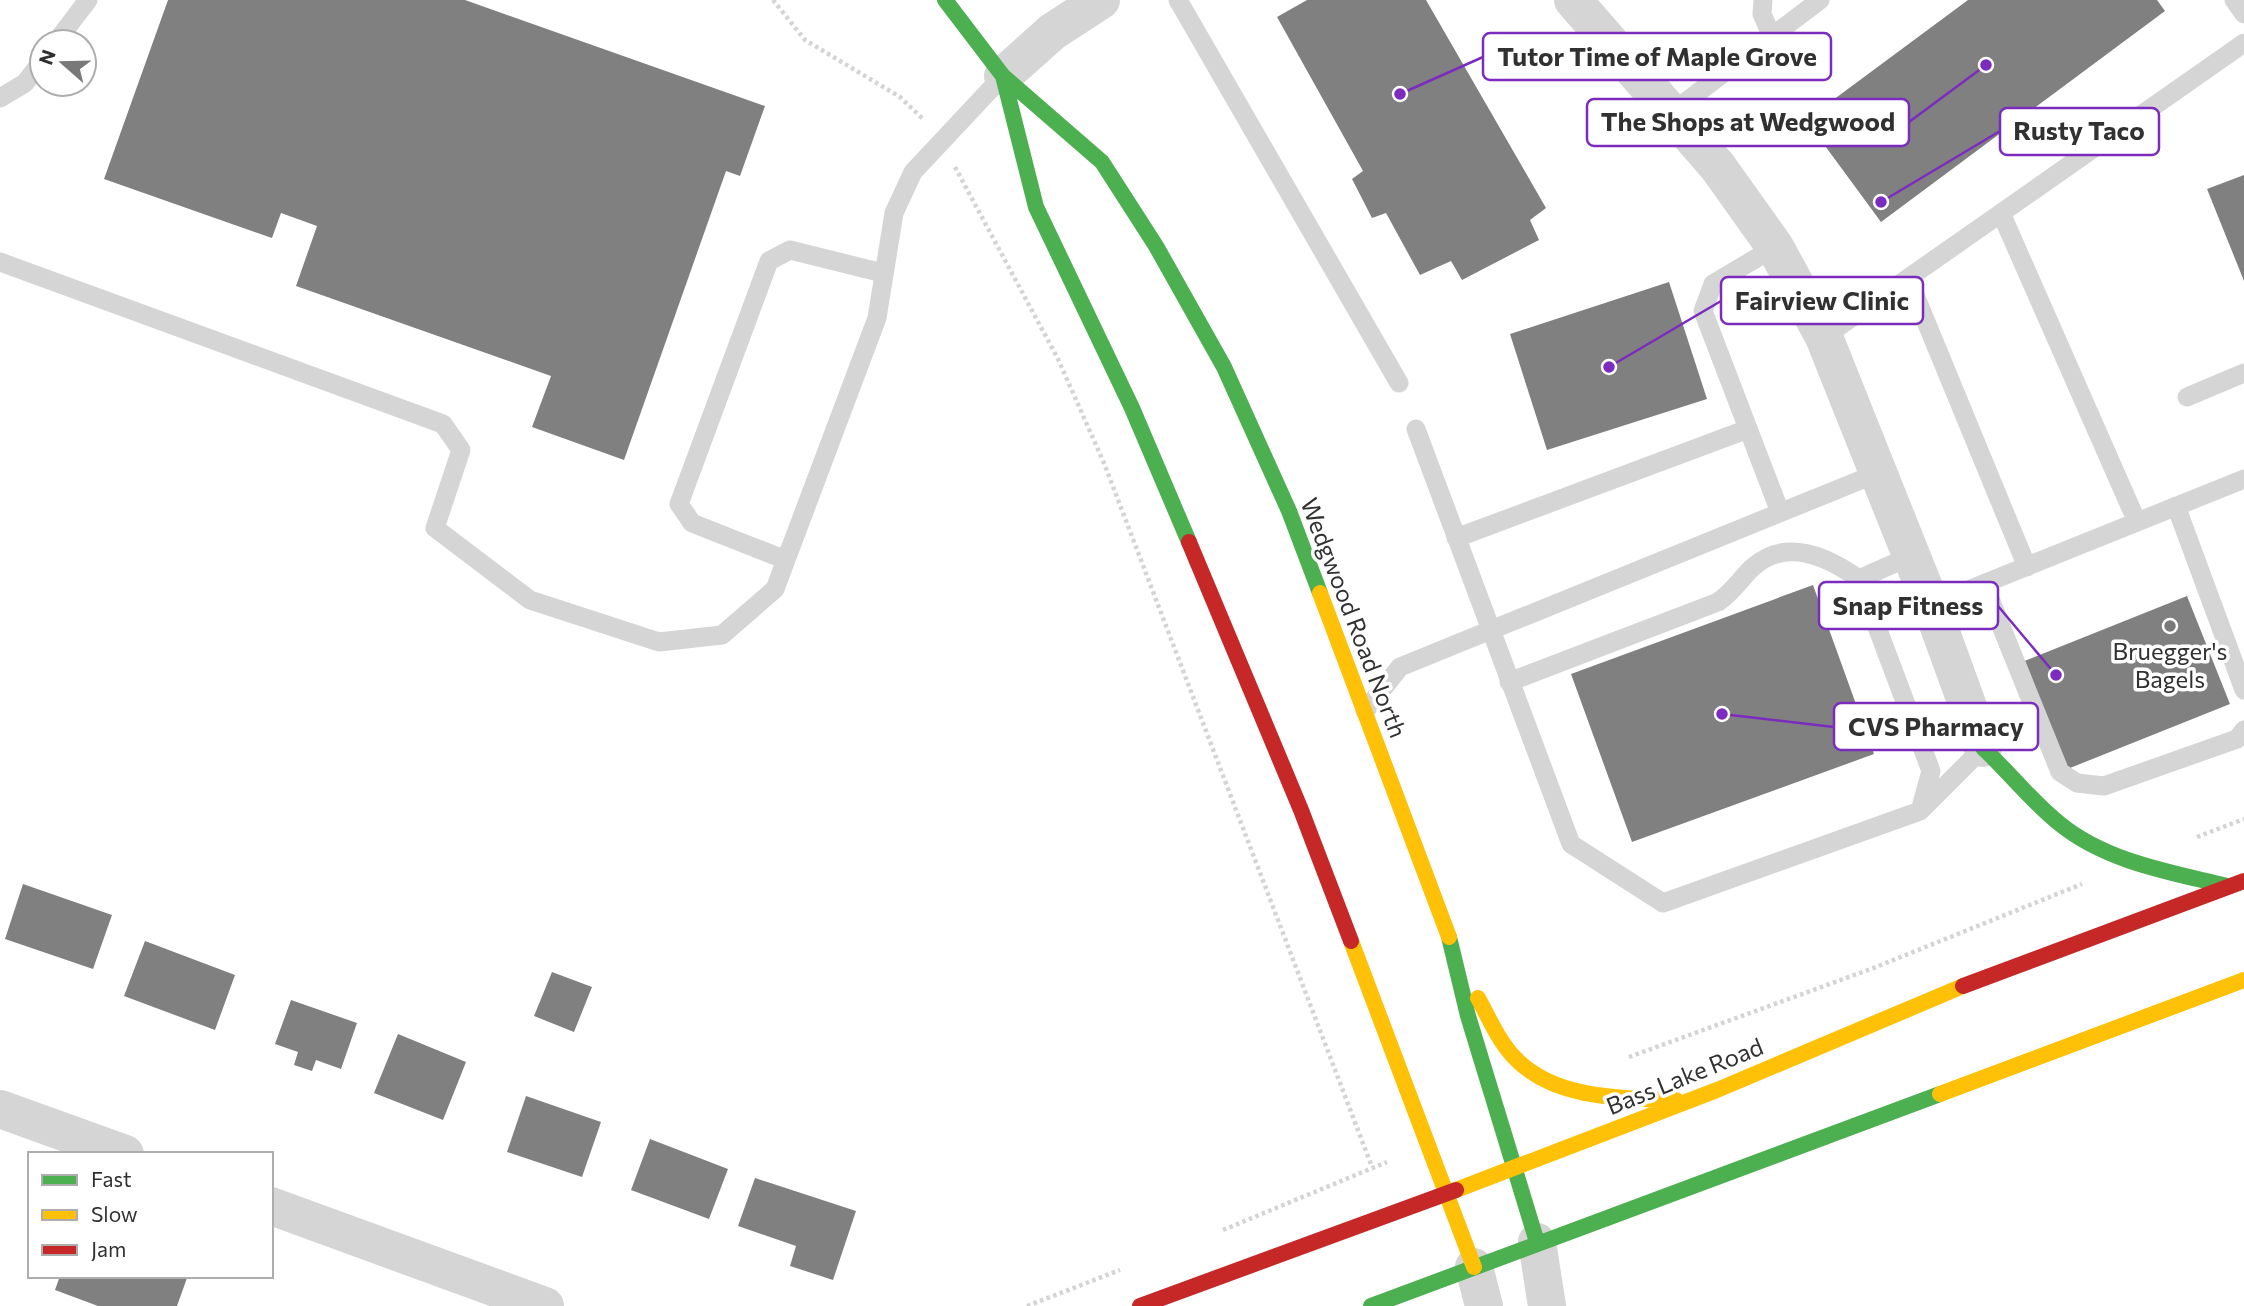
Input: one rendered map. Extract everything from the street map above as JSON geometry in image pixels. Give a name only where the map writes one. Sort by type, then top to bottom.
[{"type":"main road","name":"Wedgwood Road North","points":[[944,0],[1003,76],[1102,162],[1156,246],[1224,367],[1289,510],[1455,953],[1468,1016],[1537,1242]]},
{"type":"main road","name":"Wedgwood Road North","points":[[1003,76],[1036,207],[1132,408],[1234,647],[1301,810],[1474,1267]]},
{"type":"main road","points":[[1983,748],[2012,773],[2043,810],[2073,834],[2098,848],[2135,861],[2227,887]]},
{"type":"main road","name":"Bass Lake Road","points":[[1140,1306],[1515,1170],[1935,997],[2244,881]]},
{"type":"main road","points":[[1455,953],[1499,1036],[1518,1061],[1535,1074],[1554,1084],[1595,1095],[1688,1101]]},
{"type":"main road","points":[[1371,1306],[2244,980]]},
{"type":"street","points":[[1003,76],[1052,32],[1101,0]]},
{"type":"street","points":[[1573,0],[1718,167],[1775,247],[1824,337],[1931,605],[1983,748]]},
{"type":"street","points":[[0,1109],[119,1152]]},
{"type":"street","points":[[273,1207],[545,1306]]},
{"type":"street","points":[[1537,1242],[1547,1306]]},
{"type":"street","points":[[1474,1267],[1484,1306]]},
{"type":"lane","points":[[67,28],[88,0]]},
{"type":"lane","points":[[1178,0],[1399,383]]},
{"type":"lane","points":[[1763,0],[1762,14],[1772,37]]},
{"type":"lane","points":[[1671,113],[1820,0]]},
{"type":"lane","points":[[2234,0],[2244,14]]},
{"type":"lane","points":[[1824,337],[2244,43]]},
{"type":"lane","points":[[0,262],[443,424],[461,450],[435,528],[530,600],[659,642],[722,635],[775,589],[877,318],[894,213],[913,172],[1003,76]]},
{"type":"lane","points":[[0,98],[28,79]]},
{"type":"lane","points":[[2001,213],[2137,522]]},
{"type":"lane","points":[[1775,247],[1713,284],[1703,310],[1780,512]]},
{"type":"lane","points":[[786,560],[692,523],[679,504],[769,261],[790,250],[883,273]]},
{"type":"lane","points":[[1908,278],[2027,567]]},
{"type":"lane","points":[[2187,397],[2244,373]]},
{"type":"lane","points":[[1416,429],[1572,844],[1663,903],[1920,811],[1983,748]]},
{"type":"lane","points":[[1455,538],[1748,429]]},
{"type":"lane","points":[[1365,711],[1400,667],[1878,473]]},
{"type":"lane","points":[[1931,605],[2244,479]]},
{"type":"lane","points":[[2176,506],[2244,690]]},
{"type":"lane","points":[[1509,681],[1718,602],[1737,588],[1757,564],[1786,550],[1798,550],[1831,562],[1859,579],[1931,771],[1920,811]]},
{"type":"lane","points":[[1859,579],[1911,556]]},
{"type":"lane","points":[[1984,584],[2060,772],[2077,783],[2104,786],[2237,739],[2244,730]]},
{"type":"path","points":[[773,0],[805,40],[900,97],[922,117],[964,180],[1026,296],[1058,359],[1104,464],[1372,1167]]},
{"type":"path","points":[[2191,839],[2244,819]]},
{"type":"path","points":[[1625,1058],[1871,969],[2135,861]]},
{"type":"path","points":[[1218,1232],[1387,1162]]},
{"type":"path","points":[[1027,1306],[1127,1267]]},
{"type":"building","points":[[168,0],[465,0],[765,106],[740,176],[726,171],[624,460],[532,427],[551,376],[296,286],[317,226],[281,213],[272,238],[104,179]]},
{"type":"building","points":[[1307,0],[1426,0],[1546,208],[1530,220],[1539,240],[1462,280],[1451,261],[1420,275],[1386,213],[1372,218],[1352,179],[1363,171],[1277,17]]},
{"type":"building","points":[[1968,0],[2157,0],[2165,11],[1881,222],[1806,120]]},
{"type":"building","points":[[2244,175],[2244,281],[2207,189]]},
{"type":"building","points":[[1669,282],[1707,399],[1547,450],[1510,334]]},
{"type":"building","points":[[1813,585],[1874,754],[1632,842],[1571,674]]},
{"type":"building","points":[[2187,596],[2230,704],[2065,770],[2022,662]]},
{"type":"building","points":[[23,884],[112,915],[93,969],[5,939]]},
{"type":"building","points":[[145,941],[235,975],[215,1030],[124,996]]},
{"type":"building","points":[[552,972],[592,987],[574,1032],[534,1016]]},
{"type":"building","points":[[291,1000],[357,1023],[341,1069],[316,1060],[312,1071],[294,1065],[298,1052],[275,1044]]},
{"type":"building","points":[[398,1034],[466,1062],[443,1120],[374,1093]]},
{"type":"building","points":[[526,1096],[601,1122],[582,1177],[507,1152]]},
{"type":"building","points":[[650,1139],[728,1169],[709,1219],[631,1190]]},
{"type":"building","points":[[755,1178],[856,1211],[833,1280],[790,1266],[796,1246],[738,1226]]},
{"type":"building","points":[[59,1278],[187,1278],[177,1306],[98,1306],[55,1290]]},
{"type":"traffic: fast","points":[[945,0],[1003,76],[1102,162],[1156,246],[1224,367],[1289,511],[1320,593]]},
{"type":"traffic: fast","points":[[1003,76],[1036,207],[1132,408],[1189,542]]},
{"type":"traffic: fast","points":[[1983,748],[2040,806],[2078,837],[2118,857],[2227,886]]},
{"type":"traffic: fast","points":[[1449,937],[1468,1016],[1537,1242]]},
{"type":"traffic: fast","points":[[1371,1306],[1940,1094]]},
{"type":"traffic: slow","points":[[1320,593],[1449,937]]},
{"type":"traffic: slow","points":[[1351,941],[1474,1267]]},
{"type":"traffic: slow","points":[[1940,1094],[2244,980]]},
{"type":"traffic: slow","points":[[1456,1190],[1717,1090],[1963,986]]},
{"type":"traffic: slow","points":[[1478,998],[1508,1050],[1530,1071],[1549,1082],[1590,1094],[1676,1100]]},
{"type":"traffic: jam","points":[[1189,542],[1301,810],[1351,941]]},
{"type":"traffic: jam","points":[[1963,986],[2244,881]]},
{"type":"traffic: jam","points":[[1140,1306],[1456,1190]]},
{"type":"place","name":"The Shops at Wedgwood","points":[[1986,65]]},
{"type":"place","name":"Tutor Time of Maple Grove","points":[[1400,94]]},
{"type":"place","name":"Rusty Taco","points":[[1881,202]]},
{"type":"place","name":"Fairview Clinic","points":[[1609,367]]},
{"type":"place","name":"Bruegger's Bagels","points":[[2170,626]]},
{"type":"place","name":"Snap Fitness","points":[[2056,675]]},
{"type":"place","name":"CVS Pharmacy","points":[[1722,714]]}]
